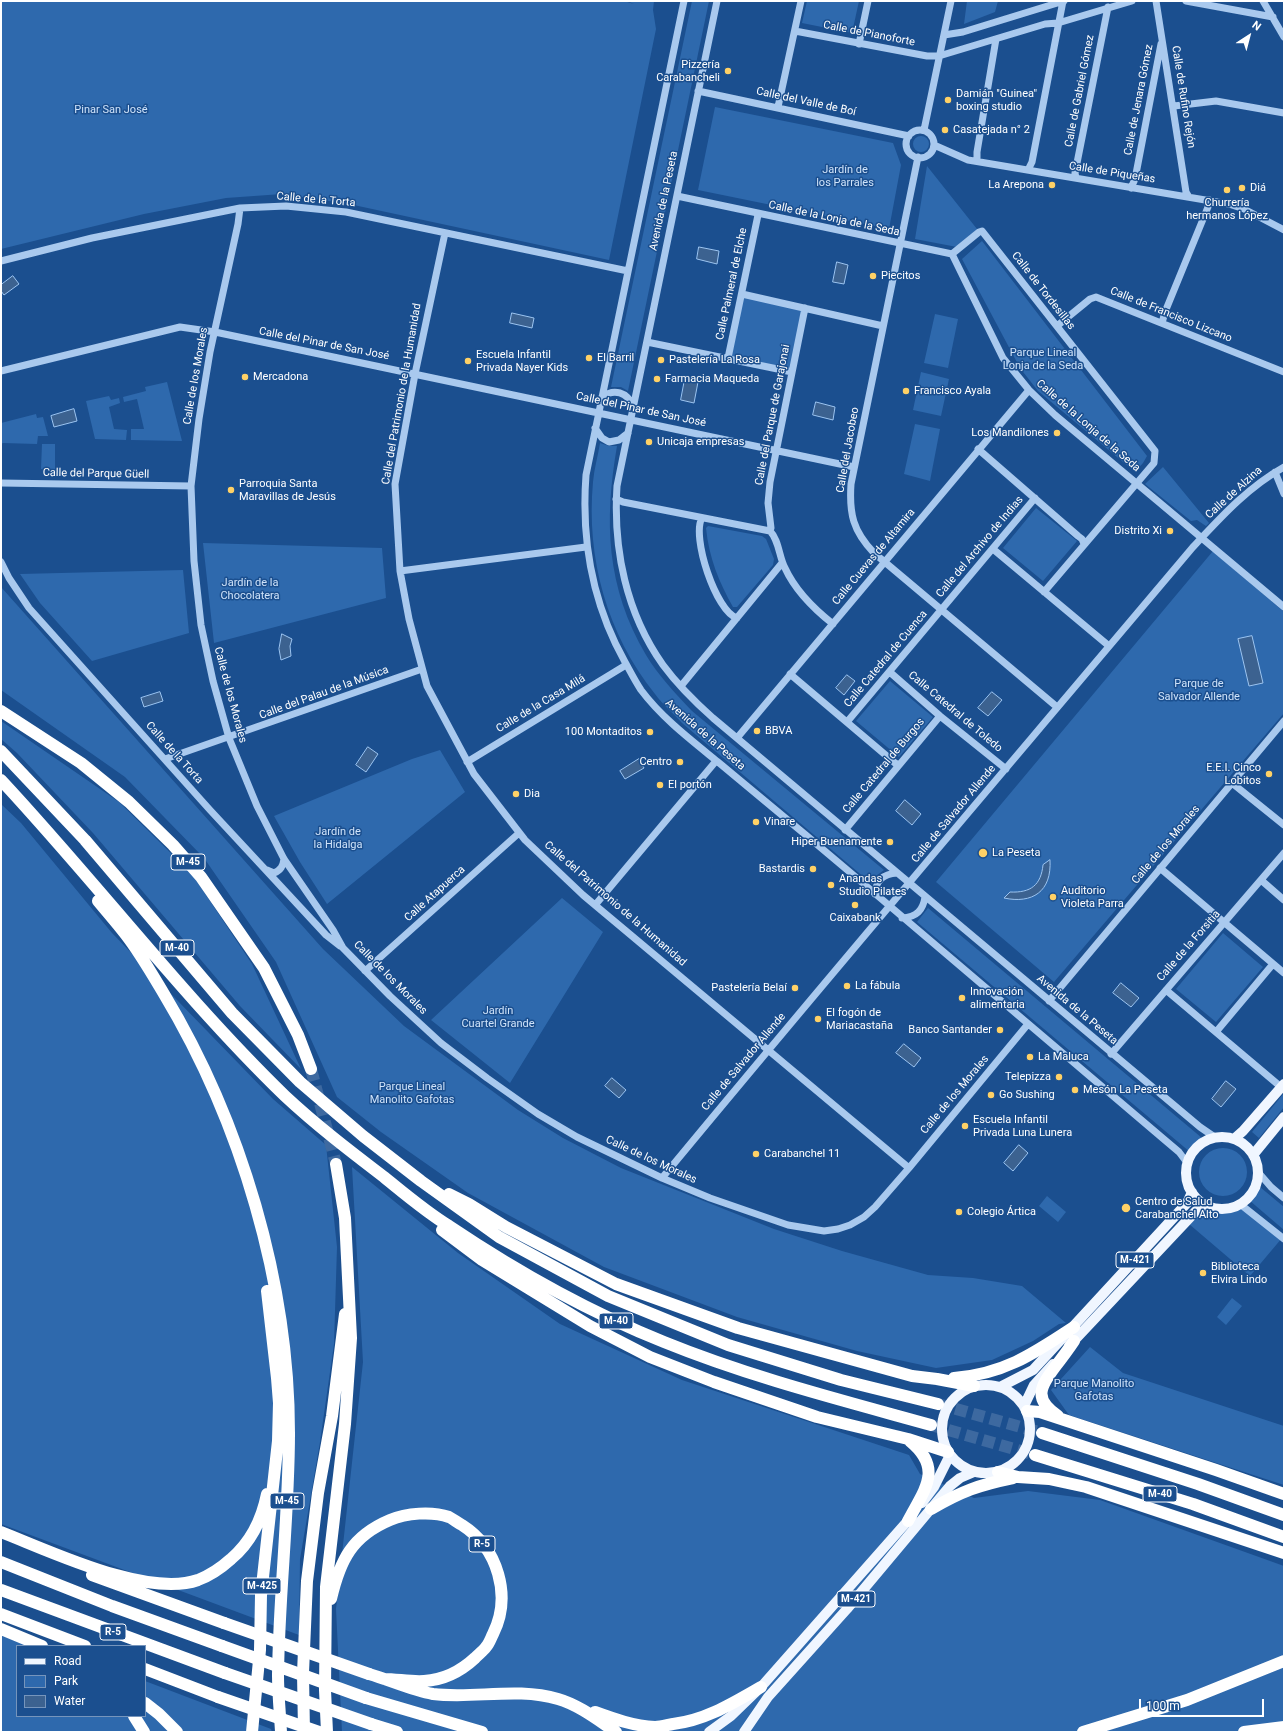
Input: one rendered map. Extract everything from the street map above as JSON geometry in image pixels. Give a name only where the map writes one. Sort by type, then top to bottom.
[{"type":"highway","name":"M-45","points":[[1,711],[81,763],[123,797],[173,845],[201,876],[264,968],[298,1035],[311,1069]]},
{"type":"highway","name":"M-40","points":[[1,751],[85,840],[232,1013],[300,1082],[363,1136],[421,1181],[499,1237],[608,1296],[728,1344],[841,1380],[938,1404]]},
{"type":"highway","name":"M-40","points":[[1,780],[38,820],[217,1028],[287,1098],[337,1141],[446,1225],[543,1284],[662,1342],[799,1388],[930,1425]]},
{"type":"highway","name":"M-45","points":[[38,820],[52,846],[126,935],[148,967],[181,1023],[218,1096],[236,1145],[262,1230],[284,1340],[289,1432],[278,1676],[281,1732]]},
{"type":"highway","points":[[337,1141],[359,1166],[482,1260],[590,1326],[650,1357],[714,1382],[817,1417],[908,1439],[949,1453]]},
{"type":"highway","name":"M-45","points":[[327,1732],[325,1690],[327,1616],[326,1587],[345,1424],[351,1338],[349,1279],[344,1218],[336,1164]]},
{"type":"highway","points":[[421,1181],[469,1204],[506,1226],[616,1284],[738,1328],[912,1376],[974,1386]]},
{"type":"highway","points":[[1,1532],[108,1572],[142,1582],[170,1584],[197,1580],[219,1570],[240,1552],[255,1529],[265,1503],[272,1469],[277,1378],[274,1337],[248,1183]]},
{"type":"highway","name":"M-45","points":[[304,1732],[303,1666],[307,1581],[318,1493],[332,1416],[349,1279]]},
{"type":"highway","points":[[937,1379],[971,1377],[1000,1370],[1025,1359],[1074,1327]]},
{"type":"highway","points":[[1065,1421],[1047,1408],[1041,1395],[1042,1385],[1074,1341]]},
{"type":"highway","name":"M-425","points":[[252,1732],[260,1650],[261,1595],[278,1441],[279,1403],[277,1378]]},
{"type":"highway","points":[[1025,1409],[1040,1412],[1284,1494]]},
{"type":"highway","name":"M-40","points":[[1042,1433],[1198,1484],[1284,1515]]},
{"type":"highway","points":[[908,1439],[919,1448],[928,1461],[930,1475],[923,1493],[908,1521]]},
{"type":"highway","name":"M-40","points":[[1035,1455],[1193,1504],[1284,1537]]},
{"type":"highway","points":[[998,1472],[1018,1477],[1049,1479],[1086,1488],[1284,1553]]},
{"type":"highway","points":[[931,1509],[957,1494],[979,1485],[1018,1477]]},
{"type":"highway","name":"R-5","points":[[327,1616],[334,1586],[343,1561],[357,1540],[376,1526],[398,1517],[420,1513],[449,1517],[471,1531],[489,1551],[496,1565],[503,1595],[499,1622],[486,1647],[466,1666],[452,1674],[424,1681],[384,1678]]},
{"type":"highway","name":"R-5","points":[[1,1539],[119,1585],[224,1623],[384,1678],[405,1687],[433,1694],[527,1694],[560,1700],[623,1721],[656,1727],[688,1722],[708,1716],[761,1687]]},
{"type":"highway","name":"R-5","points":[[1,1562],[112,1606],[366,1698],[482,1732]]},
{"type":"highway","name":"R-5","points":[[1,1590],[225,1673],[397,1732]]},
{"type":"highway","points":[[1,1614],[82,1645]]},
{"type":"highway","points":[[1,1629],[40,1645]]},
{"type":"highway","points":[[1,1635],[25,1645]]},
{"type":"highway","points":[[1083,1732],[1187,1700],[1284,1661]]},
{"type":"highway","points":[[146,1669],[218,1697],[319,1732]]},
{"type":"highway","name":"R-5","points":[[560,1700],[592,1715],[616,1732]]},
{"type":"highway","points":[[146,1705],[159,1714],[177,1732]]},
{"type":"highway","points":[[135,1717],[144,1732]]},
{"type":"highway","points":[[1244,1732],[1284,1726]]},
{"type":"main road","points":[[1234,1139],[1243,1131],[1282,1086]]},
{"type":"main road","points":[[1253,1155],[1284,1117]]},
{"type":"main road","points":[[1216,1138],[1234,1139],[1242,1143],[1253,1155],[1258,1172],[1254,1191],[1240,1204],[1229,1208],[1217,1208],[1206,1204],[1198,1199],[1192,1192],[1188,1183],[1188,1164],[1192,1154],[1206,1141],[1216,1138]]},
{"type":"main road","name":"M-421","points":[[1000,1387],[1033,1370],[1187,1203],[1192,1192]]},
{"type":"main road","name":"M-421","points":[[709,1732],[731,1716],[761,1687],[908,1521],[934,1487],[949,1453],[959,1465],[974,1472],[985,1474],[998,1472],[1014,1464],[1023,1454],[1029,1439],[1030,1423],[1025,1409],[1034,1385],[1044,1372],[1196,1211],[1206,1204]]},
{"type":"main road","points":[[949,1453],[942,1433],[943,1419],[951,1401],[962,1392],[974,1386],[987,1385],[1000,1387],[1016,1396],[1025,1409]]},
{"type":"main road","name":"M-421","points":[[744,1732],[768,1697],[847,1609],[950,1486],[960,1478],[974,1472]]},
{"type":"street","name":"Avenida de la Peseta","points":[[684,1],[586,475],[584,503],[586,547],[592,581],[602,615],[613,642],[641,690],[657,709],[678,729],[1179,1152],[1188,1164]]},
{"type":"street","name":"Avenida de la Peseta","points":[[717,1],[617,486],[616,517],[618,550],[626,588],[641,627],[664,666],[681,686],[713,718],[1111,1054],[1200,1127],[1216,1138]]},
{"type":"street","points":[[778,107],[801,1]]},
{"type":"street","points":[[859,44],[868,1]]},
{"type":"street","points":[[924,130],[951,1]]},
{"type":"street","points":[[944,35],[963,32],[1063,1]]},
{"type":"street","points":[[1028,170],[1032,162],[1063,1]]},
{"type":"street","points":[[939,56],[1045,24],[1058,23],[1132,1]]},
{"type":"street","name":"Calle de Rufino Rejón","points":[[1156,1],[1174,106],[1186,192],[1189,197]]},
{"type":"street","points":[[1186,1],[1274,17]]},
{"type":"street","points":[[1263,1],[1274,17],[1284,37]]},
{"type":"street","name":"Calle de Gabriel Gómez","points":[[1076,178],[1075,173],[1108,7]]},
{"type":"street","name":"Calle de Pianoforte","points":[[795,31],[927,56],[939,56]]},
{"type":"street","points":[[977,161],[977,152],[996,39]]},
{"type":"street","name":"Calle de Jenara Gómez","points":[[1131,188],[1135,178],[1162,40]]},
{"type":"street","name":"Calle del Valle de Boí","points":[[698,91],[909,136]]},
{"type":"street","points":[[1174,106],[1216,101],[1284,112]]},
{"type":"street","points":[[924,130],[931,134],[934,145],[932,151],[928,155],[918,157],[910,153],[907,140],[909,136],[916,131],[924,130]]},
{"type":"street","name":"Calle de Piqueñas","points":[[934,145],[963,158],[977,161],[1209,200],[1244,209],[1284,230]]},
{"type":"street","name":"Calle del Jacobeo","points":[[918,157],[854,468],[850,504],[854,526],[862,541],[884,562],[1057,707]]},
{"type":"street","name":"Calle de la Lonja de la Seda","points":[[676,196],[758,215],[952,254],[1003,358],[1029,390],[1055,415],[1284,607]]},
{"type":"street","points":[[1162,323],[1165,312],[1208,207],[1209,200]]},
{"type":"street","name":"Calle de la Torta","points":[[1,261],[92,238],[240,208],[286,206],[346,212],[628,271]]},
{"type":"street","name":"Calle de los Morales","points":[[240,208],[210,352],[199,419],[191,486],[194,562],[200,622],[212,681],[229,738],[257,806],[284,859],[333,930],[343,948],[365,971],[441,1043],[512,1097],[577,1137],[662,1178],[746,1211],[788,1225],[824,1231],[850,1225],[864,1217],[909,1168],[1028,1024]]},
{"type":"street","name":"Calle Palmeral de Elche","points":[[728,358],[758,215]]},
{"type":"street","name":"Calle de Tordesillas","points":[[952,254],[982,231],[1155,452],[1154,463],[1136,483]]},
{"type":"street","name":"Calle del Patrimonio de la Humanidad","points":[[445,233],[415,374],[395,484],[400,571],[409,619],[422,670],[428,686],[474,774],[519,833],[583,894],[909,1168]]},
{"type":"street","points":[[742,294],[883,326]]},
{"type":"street","name":"Calle de Francisco Lizcano","points":[[1057,326],[1090,299],[1096,297],[1284,372]]},
{"type":"street","name":"Calle del Parque de Garajonai","points":[[805,308],[775,450],[768,503],[771,528],[770,531],[774,538],[782,563],[802,595],[833,624]]},
{"type":"street","name":"Calle del Pinar de San José","points":[[1,371],[180,327],[215,332],[631,419],[854,468]]},
{"type":"street","points":[[647,342],[792,372]]},
{"type":"street","name":"Calle Cuevas de Altamira","points":[[737,738],[1029,390]]},
{"type":"street","points":[[602,397],[611,392],[622,393],[627,396],[633,406]]},
{"type":"street","points":[[595,428],[602,438],[609,442],[619,440],[628,433]]},
{"type":"street","points":[[978,449],[1082,539],[1084,544]]},
{"type":"street","name":"Calle de Alzina","points":[[1201,538],[1248,491],[1284,467]]},
{"type":"street","points":[[1275,472],[1284,494]]},
{"type":"street","points":[[1044,592],[1136,483]]},
{"type":"street","name":"Calle del Parque Güell","points":[[1,484],[191,486]]},
{"type":"street","name":"Calle del Archivo de Indias","points":[[942,610],[1035,498]]},
{"type":"street","points":[[616,499],[623,502],[770,531]]},
{"type":"street","points":[[702,518],[699,525],[701,546],[709,576],[724,607],[731,616],[737,618]]},
{"type":"street","name":"Calle de Salvador Allende","points":[[662,1178],[767,1050],[890,907],[1201,538]]},
{"type":"street","points":[[400,571],[586,547]]},
{"type":"street","points":[[993,549],[1109,646]]},
{"type":"street","name":"Calle de la Torta","points":[[1,562],[9,578],[30,608],[265,870],[326,935],[343,948]]},
{"type":"street","points":[[681,686],[782,563]]},
{"type":"street","name":"Calle Catedral de Cuenca","points":[[848,722],[942,610]]},
{"type":"street","name":"Calle de la Casa Milá","points":[[467,762],[626,665]]},
{"type":"street","name":"Calle del Palau de la Música","points":[[165,759],[422,670]]},
{"type":"street","points":[[790,674],[898,764]]},
{"type":"street","name":"Calle Catedral de Toledo","points":[[889,674],[892,674],[940,716],[1006,769]]},
{"type":"street","name":"Calle Catedral de Burgos","points":[[845,830],[898,764],[940,716]]},
{"type":"street","name":"Calle de los Morales","points":[[1049,1001],[1284,722]]},
{"type":"street","points":[[596,904],[716,761]]},
{"type":"street","points":[[1232,783],[1284,825]]},
{"type":"street","name":"Calle Atapuerca","points":[[365,971],[519,833]]},
{"type":"street","name":"Calle de la Forsitia","points":[[1111,1054],[1284,853]]},
{"type":"street","points":[[265,870],[274,873],[283,866],[284,859]]},
{"type":"street","points":[[1160,868],[1284,973]]},
{"type":"street","points":[[875,894],[877,883],[881,878],[890,873],[897,873]]},
{"type":"street","points":[[1261,880],[1284,900]]},
{"type":"street","points":[[902,918],[914,916],[919,913],[925,896]]},
{"type":"street","points":[[1216,1032],[1273,964]]},
{"type":"street","points":[[1166,990],[1282,1086]]},
{"type":"street","points":[[1258,1172],[1271,1187],[1284,1198]]},
{"type":"street","points":[[1240,1204],[1284,1239]]},
{"type":"green space","name":"Pinar San José","points":[[1,1],[624,1],[634,4],[627,1],[654,1],[653,10],[656,29],[609,260],[349,204],[282,194],[226,198],[144,214],[1,249]]},
{"type":"green space","points":[[692,1],[709,1],[628,391],[621,387],[611,387]]},
{"type":"green space","points":[[807,1],[859,1],[852,33],[802,23]]},
{"type":"green space","points":[[967,1],[998,1],[995,12],[964,24]]},
{"type":"green space","name":"Jardín de los Parrales","points":[[715,107],[893,143],[901,165],[889,229],[698,190]]},
{"type":"green space","points":[[921,136],[927,138],[929,144],[927,150],[921,152],[915,150],[913,144],[915,138]]},
{"type":"green space","points":[[927,166],[977,229],[957,247],[915,239]]},
{"type":"green space","name":"Parque Lineal Lonja de la Seda","points":[[982,241],[1147,456],[1135,472],[1038,391],[1020,368],[962,259]]},
{"type":"green space","points":[[742,294],[805,308],[792,372],[728,358]]},
{"type":"green space","points":[[935,314],[958,319],[948,368],[924,363]]},
{"type":"green space","points":[[921,372],[949,379],[941,416],[913,410]]},
{"type":"green space","points":[[167,382],[182,441],[131,440],[131,429],[144,429],[137,399],[124,402],[123,397],[146,391],[145,387]]},
{"type":"green space","points":[[109,396],[111,400],[119,398],[120,403],[109,407],[114,429],[127,430],[126,440],[95,439],[86,401]]},
{"type":"green space","points":[[36,414],[37,418],[43,417],[48,436],[38,436],[37,444],[1,444],[1,423]]},
{"type":"green space","points":[[915,424],[940,429],[930,481],[904,474]]},
{"type":"green space","points":[[600,443],[609,446],[617,446],[610,501],[612,553],[616,579],[623,604],[633,630],[646,655],[661,677],[692,711],[884,870],[876,876],[872,884],[682,723],[658,698],[638,671],[612,621],[603,594],[597,567],[593,539],[592,510],[594,477]]},
{"type":"green space","points":[[42,444],[55,444],[55,469],[41,469]]},
{"type":"green space","points":[[1163,467],[1209,523],[1206,526],[1197,520],[1191,521],[1145,484]]},
{"type":"green space","points":[[1036,508],[1077,541],[1043,581],[1003,548]]},
{"type":"green space","points":[[708,526],[762,536],[766,539],[774,559],[773,565],[737,607],[733,607],[715,569],[707,539],[706,528]]},
{"type":"green space","name":"Jardín de la Chocolatera","points":[[203,543],[382,548],[386,598],[214,643]]},
{"type":"green space","name":"Parque de Salvador Allende","points":[[1213,551],[1284,612],[1284,713],[1054,982],[936,882]]},
{"type":"green space","points":[[183,570],[189,633],[92,661],[40,603],[20,574]]},
{"type":"green space","name":"Parque Lineal Manolito Gafotas","points":[[1,587],[323,949],[404,1026],[518,1110],[563,1138],[621,1168],[774,1229],[842,1251],[928,1275],[973,1278],[1022,1286],[1066,1323],[1059,1324],[1033,1341],[992,1360],[936,1368],[857,1351],[737,1317],[604,1267],[468,1193],[381,1132],[337,1097],[276,962],[204,858],[125,777],[1,690]]},
{"type":"green space","points":[[890,681],[933,717],[899,757],[856,721]]},
{"type":"green space","points":[[1,721],[119,802],[192,874],[252,964],[301,1069],[240,1006],[93,833],[17,753],[1,739]]},
{"type":"green space","name":"Jardín de la Hidalga","points":[[440,750],[465,792],[327,904],[300,862],[274,816],[412,759]]},
{"type":"green space","points":[[1,804],[21,823],[112,933],[273,1099],[326,1145],[337,1247],[334,1344],[320,1442],[300,1559],[299,1635],[1,1524]]},
{"type":"green space","name":"Jardín Cuartel Grande","points":[[562,898],[603,932],[510,1083],[431,1020]]},
{"type":"green space","points":[[928,908],[1202,1138],[1190,1152],[917,922]]},
{"type":"green space","points":[[1223,933],[1263,967],[1216,1022],[1176,989]]},
{"type":"green space","points":[[1284,1093],[1284,1107],[1259,1138],[1252,1132]]},
{"type":"green space","points":[[1218,1148],[1228,1148],[1240,1155],[1247,1167],[1247,1177],[1240,1189],[1228,1196],[1218,1196],[1210,1192],[1203,1185],[1199,1177],[1199,1167],[1203,1159],[1210,1152]]},
{"type":"green space","points":[[352,1167],[458,1253],[560,1324],[682,1380],[909,1455],[920,1474],[974,1498],[1028,1491],[1100,1500],[1284,1566],[1284,1732],[342,1732],[336,1609],[363,1362]]},
{"type":"green space","points":[[1260,1187],[1284,1207],[1284,1230],[1249,1200]]},
{"type":"green space","points":[[1047,1196],[1066,1212],[1058,1222],[1039,1206]]},
{"type":"green space","points":[[1206,1204],[1223,1208],[1240,1204],[1282,1238],[1250,1276],[1189,1224]]},
{"type":"green space","points":[[1232,1298],[1242,1306],[1226,1325],[1217,1317]]},
{"type":"green space","name":"Parque Manolito Gafotas","points":[[1090,1347],[1123,1373],[1284,1426],[1284,1485],[1069,1415],[1051,1390]]},
{"type":"green space","points":[[1,1635],[33,1645],[16,1645],[16,1717],[146,1717],[146,1681],[271,1729],[272,1732],[1,1732]]},
{"type":"water","points":[[699,247],[719,251],[717,264],[697,259]]},
{"type":"water","points":[[837,262],[848,265],[844,284],[833,282]]},
{"type":"water","points":[[13,276],[19,284],[4,295],[1,291],[1,285]]},
{"type":"water","points":[[512,313],[534,318],[532,328],[510,323]]},
{"type":"water","points":[[685,379],[698,382],[694,403],[681,400]]},
{"type":"water","points":[[816,402],[835,407],[833,420],[813,415]]},
{"type":"water","points":[[74,409],[77,421],[54,427],[51,416]]},
{"type":"water","points":[[282,634],[292,639],[290,646],[291,656],[281,660],[279,649]]},
{"type":"water","points":[[1252,636],[1263,683],[1249,686],[1238,639]]},
{"type":"water","points":[[847,675],[855,681],[844,695],[836,688]]},
{"type":"water","points":[[160,692],[163,701],[144,707],[141,698]]},
{"type":"water","points":[[992,692],[1002,700],[988,716],[978,708]]},
{"type":"water","points":[[368,747],[378,754],[366,772],[356,765]]},
{"type":"water","points":[[639,759],[644,768],[625,779],[620,771]]},
{"type":"water","points":[[905,800],[921,814],[912,825],[896,811]]},
{"type":"water","points":[[1050,860],[1048,880],[1044,888],[1038,893],[1023,899],[1004,898],[1010,892],[1024,891],[1034,886],[1040,878],[1043,865]]},
{"type":"water","points":[[1121,983],[1139,998],[1131,1007],[1113,993]]},
{"type":"water","points":[[904,1044],[921,1058],[914,1067],[896,1053]]},
{"type":"water","points":[[612,1078],[626,1090],[619,1098],[605,1086]]},
{"type":"water","points":[[1226,1081],[1236,1089],[1221,1107],[1212,1099]]},
{"type":"water","points":[[1019,1145],[1028,1153],[1013,1171],[1004,1163]]},
{"type":"tunnel","points":[[311,1069],[336,1164]]},
{"type":"tunnel","points":[[938,1404],[1042,1433]]},
{"type":"tunnel","points":[[931,1425],[1035,1455]]},
{"type":"place","name":"Pizzería Carabancheli","points":[[728,71]]},
{"type":"place","name":"Damián \"Guinea\" boxing studio","points":[[948,100]]},
{"type":"place","name":"Casatejada n° 2","points":[[945,130]]},
{"type":"place","name":"La Arepona","points":[[1052,185]]},
{"type":"place","name":"Diá","points":[[1242,188]]},
{"type":"place","name":"Churrería hermanos López","points":[[1227,190]]},
{"type":"place","name":"Piecitos","points":[[873,276]]},
{"type":"place","name":"El Barril","points":[[589,358]]},
{"type":"place","name":"Pastelería La Rosa","points":[[661,360]]},
{"type":"place","name":"Escuela Infantil Privada Nayer Kids","points":[[468,361]]},
{"type":"place","name":"Mercadona","points":[[245,377]]},
{"type":"place","name":"Farmacia Maqueda","points":[[657,379]]},
{"type":"place","name":"Francisco Ayala","points":[[906,391]]},
{"type":"place","name":"Los Mandilones","points":[[1057,433]]},
{"type":"place","name":"Unicaja empresas","points":[[649,442]]},
{"type":"place","name":"Parroquia Santa Maravillas de Jesús","points":[[231,490]]},
{"type":"place","name":"Distrito Xi","points":[[1170,531]]},
{"type":"place","name":"BBVA","points":[[757,731]]},
{"type":"place","name":"100 Montaditos","points":[[650,732]]},
{"type":"place","name":"Centro","points":[[680,762]]},
{"type":"place","name":"E.E.I. Cinco Lobitos","points":[[1269,774]]},
{"type":"place","name":"El portón","points":[[660,785]]},
{"type":"place","name":"Dia","points":[[516,794]]},
{"type":"place","name":"Vinare","points":[[756,822]]},
{"type":"place","name":"Hiper Buenamente","points":[[890,842]]},
{"type":"place","name":"La Peseta","points":[[983,853]]},
{"type":"place","name":"Bastardis","points":[[813,869]]},
{"type":"place","name":"Anandas Studio Pilates","points":[[831,885]]},
{"type":"place","name":"Auditorio Violeta Parra","points":[[1053,897]]},
{"type":"place","name":"Caixabank","points":[[855,905]]},
{"type":"place","name":"La fábula","points":[[847,986]]},
{"type":"place","name":"Pastelería Belaí","points":[[795,988]]},
{"type":"place","name":"Innovación alimentaria","points":[[962,998]]},
{"type":"place","name":"El fogón de Mariacastaña","points":[[818,1019]]},
{"type":"place","name":"Banco Santander","points":[[1000,1030]]},
{"type":"place","name":"La Maluca","points":[[1030,1057]]},
{"type":"place","name":"Telepizza","points":[[1059,1077]]},
{"type":"place","name":"Mesón La Peseta","points":[[1075,1090]]},
{"type":"place","name":"Go Sushing","points":[[991,1095]]},
{"type":"place","name":"Escuela Infantil Privada Luna Lunera","points":[[965,1126]]},
{"type":"place","name":"Carabanchel 11","points":[[756,1154]]},
{"type":"place","name":"Centro de Salud Carabanchel Alto","points":[[1126,1208]]},
{"type":"place","name":"Colegio Ártica","points":[[959,1212]]},
{"type":"place","name":"Biblioteca Elvira Lindo","points":[[1203,1273]]}]
